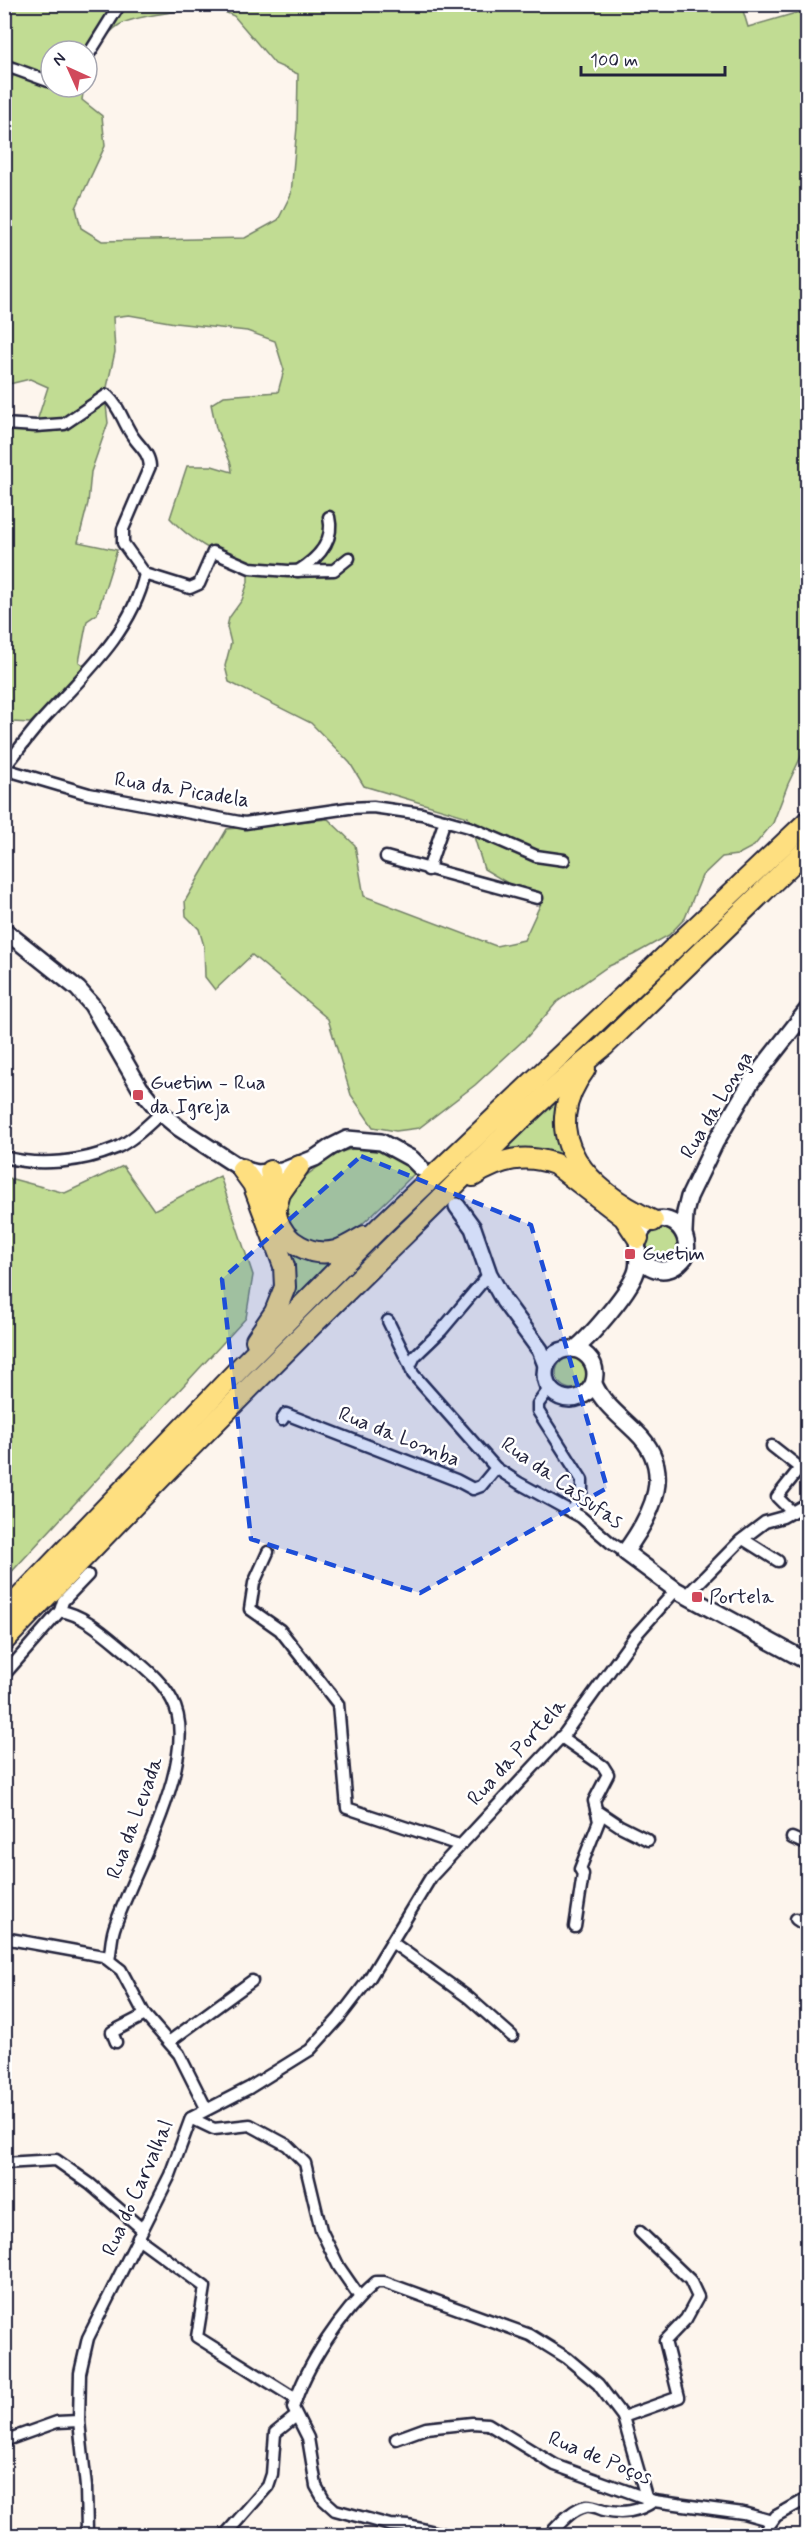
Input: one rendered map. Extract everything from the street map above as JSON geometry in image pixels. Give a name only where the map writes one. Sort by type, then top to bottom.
[{"type":"highway","points":[[4,1614],[242,1366],[382,1225],[807,822]]},
{"type":"highway","points":[[455,1197],[578,1067],[604,1046],[807,848]]},
{"type":"highway","points":[[604,1046],[576,1082],[565,1111],[565,1136],[578,1162],[595,1182],[629,1210],[661,1221]]},
{"type":"highway","points":[[4,1641],[127,1510],[299,1337],[491,1165],[519,1158],[544,1160],[568,1172],[624,1217],[638,1246]]},
{"type":"highway","points":[[269,1211],[298,1166]]},
{"type":"highway","points":[[242,1169],[282,1230],[292,1241],[313,1253],[337,1251],[382,1225]]},
{"type":"highway","points":[[242,1366],[276,1312],[285,1287],[281,1253],[269,1211],[262,1197],[270,1171]]},
{"type":"main road","points":[[4,930],[78,989],[92,1005],[140,1088],[161,1113],[178,1128],[242,1169],[257,1173],[282,1171],[298,1166],[347,1139],[381,1142],[412,1159],[421,1168]]},
{"type":"main road","name":"Rua da Longa","points":[[594,1383],[596,1376],[592,1361],[600,1334],[640,1281],[654,1269],[663,1271],[679,1264],[687,1249],[684,1232],[689,1197],[716,1143],[751,1082],[807,1009]]},
{"type":"main road","points":[[201,1141],[270,1171]]},
{"type":"main road","points":[[455,1197],[473,1228],[489,1274],[540,1350],[546,1365],[545,1377],[549,1389],[560,1397],[580,1397],[605,1404]]},
{"type":"main road","name":"Rua da Longa","points":[[546,1365],[550,1358],[592,1334],[631,1282],[637,1270],[641,1231],[661,1221],[689,1197]]},
{"type":"main road","points":[[661,1221],[675,1223],[684,1232]]},
{"type":"main road","points":[[638,1246],[648,1266],[654,1269]]},
{"type":"main road","points":[[522,1326],[568,1349],[582,1351],[592,1361]]},
{"type":"main road","points":[[580,1397],[586,1394],[594,1383],[605,1404],[638,1434],[649,1448],[655,1462],[656,1492],[652,1509],[646,1523],[626,1552]]},
{"type":"main road","name":"Rua da Cassufas","points":[[626,1552],[682,1593],[807,1662]]},
{"type":"street","points":[[98,39],[120,4]]},
{"type":"street","points":[[4,65],[39,78]]},
{"type":"street","points":[[4,424],[36,426],[64,424],[107,395],[118,405],[130,433],[149,457],[150,466],[123,530],[123,543],[145,574],[190,588],[199,584],[213,552],[250,568],[297,571],[334,570],[349,558]]},
{"type":"street","points":[[297,571],[316,560],[326,545],[331,525],[329,517]]},
{"type":"street","points":[[4,769],[38,725],[88,672],[125,623],[141,594],[145,574]]},
{"type":"street","name":"Rua da Picadela","points":[[4,769],[89,795],[245,823],[349,808],[373,807],[445,820],[469,827],[536,856],[564,860]]},
{"type":"street","points":[[428,870],[445,820]]},
{"type":"street","points":[[386,857],[537,898]]},
{"type":"street","points":[[4,1157],[21,1161],[58,1162],[89,1156],[117,1148],[161,1113]]},
{"type":"street","points":[[410,1366],[415,1356],[441,1331],[489,1274]]},
{"type":"street","name":"Rua da Cassufas","points":[[388,1321],[420,1382],[496,1468],[572,1512],[626,1552]]},
{"type":"street","points":[[549,1389],[538,1404],[538,1411],[582,1479],[582,1490],[572,1512]]},
{"type":"street","name":"Rua da Lomba","points":[[282,1420],[286,1414],[456,1480],[473,1489],[481,1486],[496,1468]]},
{"type":"street","points":[[772,1446],[800,1468],[777,1497],[792,1512]]},
{"type":"street","name":"Rua da Portela","points":[[393,1943],[431,1877],[561,1737],[635,1636],[743,1539],[765,1522],[792,1512],[807,1503]]},
{"type":"street","points":[[743,1539],[778,1561]]},
{"type":"street","points":[[268,1552],[254,1583],[250,1609],[280,1630],[338,1704],[346,1808],[459,1845]]},
{"type":"street","points":[[4,1675],[60,1611],[63,1601],[88,1575]]},
{"type":"street","name":"Rua da Levada","points":[[60,1611],[71,1612],[109,1638],[154,1675],[173,1701],[179,1725],[178,1758],[169,1794],[114,1930],[109,1960]]},
{"type":"street","points":[[561,1737],[603,1766],[608,1774],[594,1802],[598,1821],[580,1869],[583,1874],[575,1927]]},
{"type":"street","points":[[596,1810],[620,1826],[648,1840]]},
{"type":"street","points":[[792,1838],[807,1845]]},
{"type":"street","points":[[796,1919],[807,1927]]},
{"type":"street","points":[[4,1938],[103,1956],[121,1970],[145,2015],[170,2041],[206,2108]]},
{"type":"street","points":[[393,1943],[469,1998],[512,2036]]},
{"type":"street","name":"Rua do Carvalhal","points":[[90,2535],[87,2531],[86,2487],[79,2421],[80,2373],[88,2338],[170,2175],[191,2118],[206,2108],[249,2088],[310,2050],[345,2010],[393,1943]]},
{"type":"street","points":[[170,2041],[252,1981]]},
{"type":"street","points":[[116,2042],[112,2032],[145,2015]]},
{"type":"street","points":[[191,2118],[213,2130],[250,2125],[287,2145],[305,2163],[321,2230],[339,2267],[359,2296]]},
{"type":"street","points":[[4,2163],[56,2160],[90,2184],[140,2233],[205,2287],[197,2337],[296,2398]]},
{"type":"street","points":[[623,2417],[679,2397],[665,2341],[686,2319],[698,2297],[690,2280],[640,2232]]},
{"type":"street","points":[[452,2535],[409,2526],[390,2525],[335,2510],[324,2500],[316,2486],[308,2439],[293,2408],[314,2358],[359,2296],[376,2282],[530,2335],[567,2358],[598,2384],[623,2417],[650,2499],[645,2507],[630,2512],[615,2512],[588,2506],[575,2510],[548,2535]]},
{"type":"street","points":[[224,2535],[268,2486],[272,2474],[275,2433],[296,2416]]},
{"type":"street","points":[[4,2441],[57,2422],[79,2421]]},
{"type":"street","name":"Rua de Poços","points":[[396,2439],[426,2428],[472,2423],[488,2424],[555,2465],[650,2499],[743,2513],[772,2521]]},
{"type":"street","points":[[761,2535],[776,2516],[807,2498]]},
{"type":"highlighted area","points":[[361,1156],[531,1225],[607,1488],[420,1593],[251,1539],[222,1279]]},
{"type":"green space","points":[[741,4],[748,27],[806,10],[798,5],[807,5],[807,744],[773,823],[754,846],[737,855],[722,857],[702,876],[685,918],[669,935],[607,967],[557,1002],[528,1036],[475,1085],[419,1128],[396,1131],[373,1127],[351,1095],[328,1019],[252,955],[215,990],[205,977],[204,946],[199,929],[186,916],[185,901],[227,829],[328,819],[355,845],[364,896],[496,946],[524,940],[541,903],[484,869],[468,817],[364,786],[350,763],[311,723],[229,682],[225,666],[231,643],[227,627],[229,618],[242,600],[248,582],[248,567],[206,547],[170,518],[187,466],[212,466],[232,472],[216,428],[211,404],[224,396],[278,392],[284,370],[275,341],[247,331],[129,315],[113,317],[115,352],[105,396],[108,423],[91,472],[88,503],[78,542],[117,550],[97,614],[87,621],[79,662],[85,666],[50,705],[30,723],[12,722],[5,731],[5,424],[37,421],[48,387],[30,379],[5,385],[4,93],[18,67],[5,60],[5,5]],"holes":[[[213,7],[234,16],[275,64],[298,74],[297,127],[291,194],[278,220],[245,238],[102,241],[81,228],[76,208],[105,146],[102,116],[82,99],[39,99],[39,39],[99,39],[99,48],[113,29],[126,22],[164,13]]]},
{"type":"green space","points":[[567,1092],[574,1167],[500,1155]]},
{"type":"green space","points":[[353,1149],[386,1151],[415,1173],[355,1230],[333,1242],[322,1243],[310,1240],[298,1232],[286,1219],[285,1200],[293,1185],[339,1152]]},
{"type":"green space","points":[[123,1166],[154,1210],[220,1176],[253,1275],[246,1318],[5,1579],[5,1177],[65,1193]]},
{"type":"green space","points":[[663,1229],[674,1234],[679,1245],[674,1256],[663,1261],[652,1256],[647,1245],[652,1234]]},
{"type":"green space","points":[[287,1248],[341,1256],[285,1310]]},
{"type":"green space","points":[[572,1357],[584,1361],[588,1373],[584,1385],[572,1389],[560,1385],[556,1373],[560,1361]]},
{"type":"place","name":"Guetim - Rua da Igreja","points":[[138,1095]]},
{"type":"place","name":"Guetim","points":[[630,1254]]},
{"type":"place","name":"Portela","points":[[697,1597]]}]
